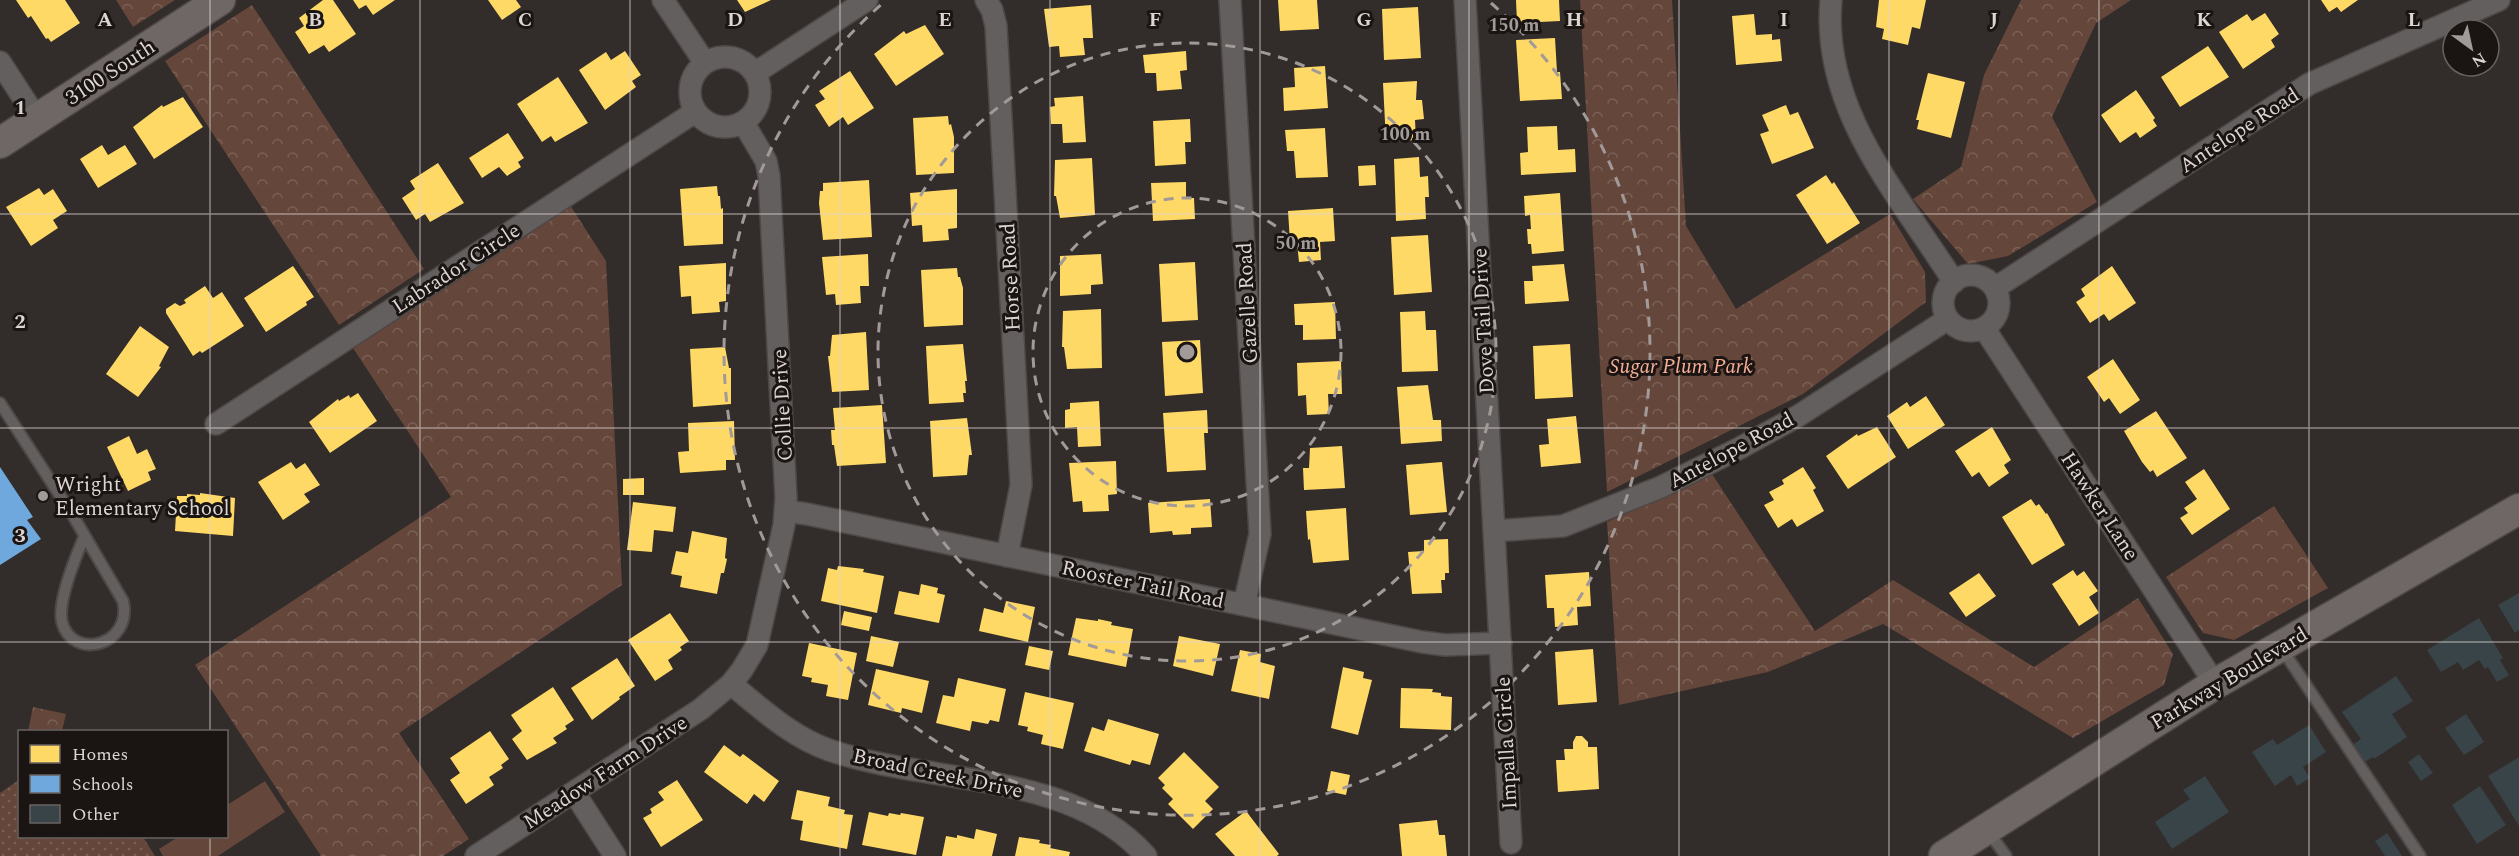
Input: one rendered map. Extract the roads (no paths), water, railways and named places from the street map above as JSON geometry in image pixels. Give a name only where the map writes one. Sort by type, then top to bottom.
[{"type":"street","name":"3100 South","points":[[0,143],[220,0]]},
{"type":"street","points":[[663,0],[705,63]]},
{"type":"street","points":[[755,73],[867,0]]},
{"type":"street","name":"Horse Road","points":[[986,0],[994,16],[996,27],[1021,485],[1007,556]]},
{"type":"street","name":"Gazelle Road","points":[[1230,0],[1260,534],[1244,605]]},
{"type":"street","name":"Dove Tail Drive","points":[[1465,0],[1501,642]]},
{"type":"street","points":[[1831,0],[1831,40],[1835,68],[1852,121],[1864,145],[1954,282]]},
{"type":"street","name":"Antelope Road","points":[[1995,288],[2309,84],[2499,0]]},
{"type":"street","points":[[728,56],[739,59],[755,73],[760,95],[757,105],[743,122],[733,126],[712,125],[695,112],[689,90],[692,79],[705,63],[716,57],[728,56]]},
{"type":"street","points":[[0,63],[37,119]]},
{"type":"street","name":"Labrador Circle","points":[[216,424],[695,112]]},
{"type":"street","name":"Collie Drive","points":[[731,684],[750,658],[761,634],[786,511],[769,176],[766,161],[743,122]]},
{"type":"street","points":[[1973,275],[1989,281],[1995,288],[1999,308],[1994,319],[1984,328],[1969,331],[1959,328],[1948,320],[1943,305],[1944,295],[1954,282],[1963,276],[1973,275]]},
{"type":"street","name":"Antelope Road","points":[[1494,531],[1563,526],[1661,487],[1798,416],[1948,320]]},
{"type":"street","name":"Hawker Lane","points":[[1984,328],[2216,684]]},
{"type":"street","name":"Parkway Boulevard","points":[[1944,856],[2216,684],[2519,509]]},
{"type":"street","name":"Rooster Tail Road","points":[[786,511],[1422,642],[1445,645],[1501,642]]},
{"type":"street","name":"Impalla Circle","points":[[1501,642],[1511,843]]},
{"type":"street","name":"Meadow Farm Drive","points":[[476,856],[701,709],[731,684]]},
{"type":"street","name":"Broad Creek Drive","points":[[731,684],[771,717],[808,741],[850,756],[1061,800],[1102,818],[1120,831],[1146,856]]},
{"type":"street","points":[[574,792],[615,856]]},
{"type":"lane","points":[[0,403],[72,514],[123,601],[125,610],[121,627],[109,640],[100,644],[76,640],[69,634],[61,620],[68,576],[84,537]]},
{"type":"lane","points":[[2280,646],[2420,856]]},
{"type":"lane","points":[[1985,828],[2006,856]]},
{"type":"place","name":"Wright Elementary School","points":[[43,496]]},
{"type":"park label","name":"Sugar Plum Park","points":[[1681,366]]}]
